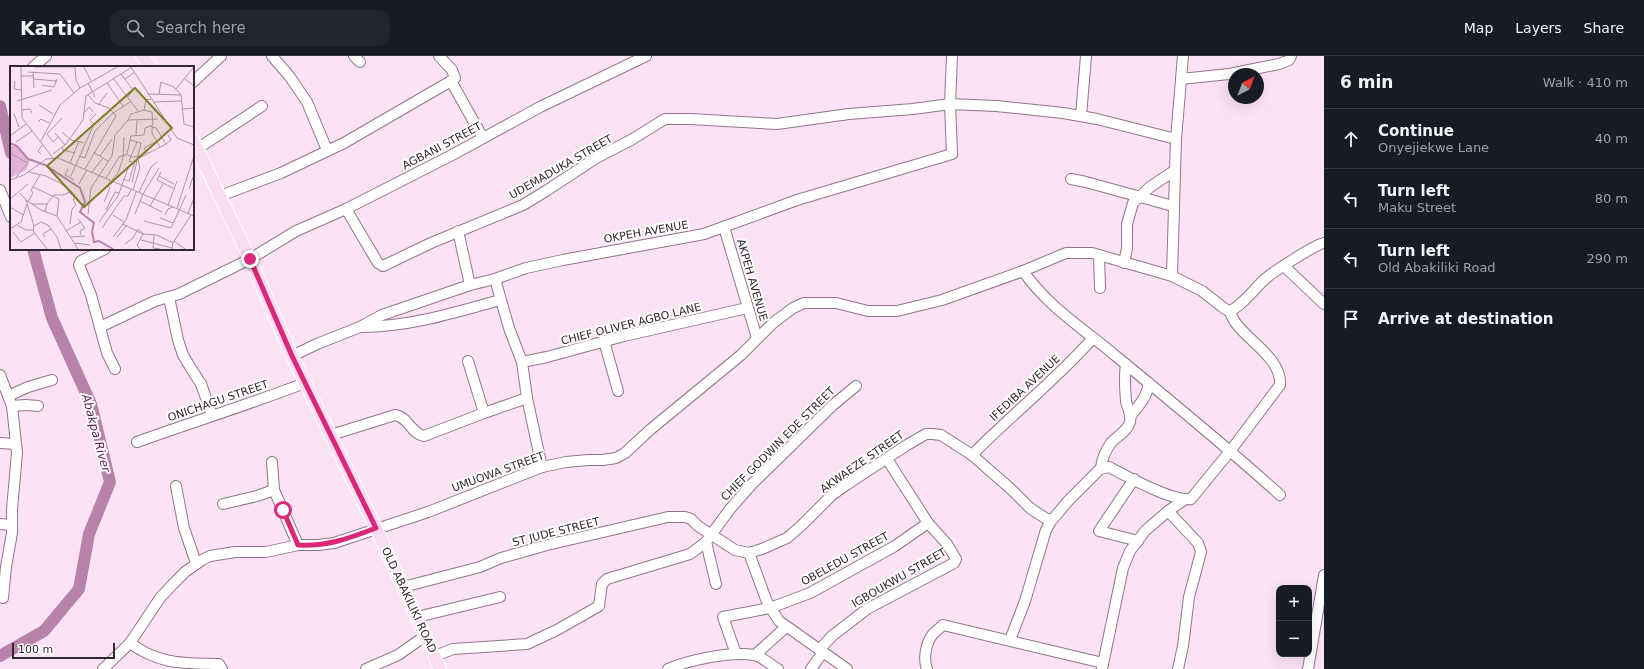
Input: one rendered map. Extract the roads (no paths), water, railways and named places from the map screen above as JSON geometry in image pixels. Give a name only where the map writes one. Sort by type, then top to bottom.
[{"type":"main road","points":[[142,56],[150,66]]},
{"type":"main road","name":"OLD ABAKILIKI ROAD","points":[[195,145],[250,259],[292,356],[404,587],[440,669]]},
{"type":"street","points":[[34,66],[46,56]]},
{"type":"street","points":[[194,81],[221,56]]},
{"type":"street","points":[[272,56],[294,82],[307,102],[327,150]]},
{"type":"street","name":"AGBANI STREET","points":[[100,327],[155,301],[180,294],[250,259],[296,231],[346,209],[540,107],[646,56]]},
{"type":"street","points":[[950,104],[952,56]]},
{"type":"street","points":[[1081,116],[1086,56]]},
{"type":"street","points":[[1172,276],[1174,171],[1183,56]]},
{"type":"street","points":[[1181,79],[1229,74],[1279,64],[1289,60],[1290,56]]},
{"type":"street","points":[[220,196],[281,173],[344,143],[451,81],[455,78],[455,75],[442,57]]},
{"type":"street","points":[[451,81],[483,138]]},
{"type":"street","name":"UDEMADUKA STREET","points":[[346,209],[378,263],[383,266],[458,231],[523,205],[596,158],[631,140],[665,119],[777,124],[849,114],[913,109],[950,104],[996,106],[1081,116],[1176,139]]},
{"type":"street","name":"OKPEH AVENUE","points":[[495,279],[526,268],[684,238],[724,227],[797,200],[952,154],[950,104]]},
{"type":"street","points":[[195,145],[262,106]]},
{"type":"street","points":[[1124,263],[1127,248],[1127,224],[1133,203],[1138,196],[1174,171]]},
{"type":"street","points":[[1070,179],[1173,206]]},
{"type":"street","points":[[0,190],[10,215]]},
{"type":"street","name":"AKPEH AVENUE","points":[[724,227],[757,338]]},
{"type":"street","points":[[458,231],[470,285]]},
{"type":"street","points":[[926,669],[924,662],[927,647],[932,635],[943,625],[1010,640],[1103,666],[1122,568],[1130,551],[1145,531],[1168,511],[1184,500],[1190,499],[1194,496],[1275,394],[1280,385],[1281,379],[1278,370],[1269,358],[1235,322],[1230,311],[1236,307],[1265,278],[1314,246],[1324,243]]},
{"type":"street","points":[[103,250],[81,261],[79,265],[100,327],[107,353],[115,369]]},
{"type":"street","name":"UMUOWA STREET","points":[[103,669],[130,643],[160,598],[196,563],[210,556],[235,552],[266,552],[298,545],[318,546],[334,543],[428,512],[542,467],[573,462],[616,458],[625,453],[651,429],[741,355],[779,318],[793,308],[804,303],[836,303],[868,311],[897,311],[942,300],[1023,271],[1066,253],[1092,253],[1172,276],[1198,289],[1230,311]]},
{"type":"street","points":[[1099,255],[1100,288]]},
{"type":"street","points":[[1284,266],[1324,304]]},
{"type":"street","points":[[1023,271],[1051,305],[1231,450],[1280,495]]},
{"type":"street","points":[[292,356],[317,344],[360,327],[382,315],[470,285],[495,279],[500,300],[522,362],[527,398],[542,467]]},
{"type":"street","points":[[169,297],[178,340],[183,355],[201,384],[212,415]]},
{"type":"street","points":[[360,327],[382,327],[426,319],[500,300]]},
{"type":"street","name":"CHIEF OLIVER AGBO LANE","points":[[522,362],[547,357],[604,341],[747,308]]},
{"type":"street","name":"IFEDIBA AVENUE","points":[[972,455],[1010,418],[1063,371],[1093,338]]},
{"type":"street","points":[[604,341],[618,391]]},
{"type":"street","points":[[468,360],[484,413]]},
{"type":"street","points":[[1126,364],[1123,378],[1126,387],[1126,402],[1130,418]]},
{"type":"street","points":[[0,375],[12,406],[16,444],[12,533],[6,567],[3,598]]},
{"type":"street","points":[[8,396],[52,380]]},
{"type":"street","name":"ONICHAGU STREET","points":[[137,442],[212,415],[236,409],[305,383]]},
{"type":"street","points":[[1101,468],[1102,457],[1112,442],[1128,426],[1130,418],[1144,400],[1148,392],[1149,383]]},
{"type":"street","name":"CHIEF GODWIN EDE STREET","points":[[434,656],[453,649],[526,644],[540,639],[599,606],[602,584],[607,579],[690,554],[709,539],[730,509],[752,484],[832,405],[856,386]]},
{"type":"street","points":[[330,435],[395,415],[403,418],[416,433],[424,436],[527,398]]},
{"type":"street","points":[[12,406],[38,406]]},
{"type":"street","name":"AKWAEZE STREET","points":[[749,553],[779,543],[787,538],[832,496],[926,434],[941,435],[972,455]]},
{"type":"street","points":[[0,443],[16,444]]},
{"type":"street","points":[[972,455],[1030,508],[1051,521]]},
{"type":"street","points":[[887,459],[928,523]]},
{"type":"street","points":[[272,462],[274,490],[298,545]]},
{"type":"street","points":[[1010,640],[1025,601],[1046,530],[1051,521],[1077,491],[1101,468],[1108,467],[1184,500]]},
{"type":"street","points":[[1134,479],[1099,531],[1138,541]]},
{"type":"street","points":[[176,486],[182,523],[196,563]]},
{"type":"street","points":[[223,504],[257,496],[274,490]]},
{"type":"street","points":[[1168,511],[1198,543],[1201,552],[1190,597],[1178,669]]},
{"type":"street","name":"ST JUDE STREET","points":[[404,587],[480,567],[501,558],[547,545],[668,517],[685,517],[691,520],[709,539]]},
{"type":"street","name":"OBELEDU STREET","points":[[736,654],[723,617],[770,608],[810,593],[895,546],[928,523]]},
{"type":"street","name":"IGBOUKWU STREET","points":[[811,669],[821,655],[820,650],[832,636],[867,609],[954,563],[956,559],[954,554],[928,523]]},
{"type":"street","points":[[0,524],[12,525]]},
{"type":"street","points":[[709,539],[735,550],[749,553],[770,608],[779,621],[847,669]]},
{"type":"street","points":[[709,539],[716,584]]},
{"type":"street","points":[[1308,669],[1324,575]]},
{"type":"street","points":[[417,617],[500,597]]},
{"type":"street","points":[[755,655],[786,627]]},
{"type":"street","points":[[366,669],[398,654],[425,636]]},
{"type":"street","points":[[130,643],[140,650],[165,661],[174,663],[218,664],[222,669]]},
{"type":"street","points":[[668,669],[736,654],[755,655],[772,668]]},
{"type":"waterway","name":"Abakpa River","points":[[0,106],[10,149]]},
{"type":"waterway","name":"Abakpa River","points":[[0,656],[44,631],[79,589],[89,534],[110,482],[91,404],[52,318],[33,250]]}]
